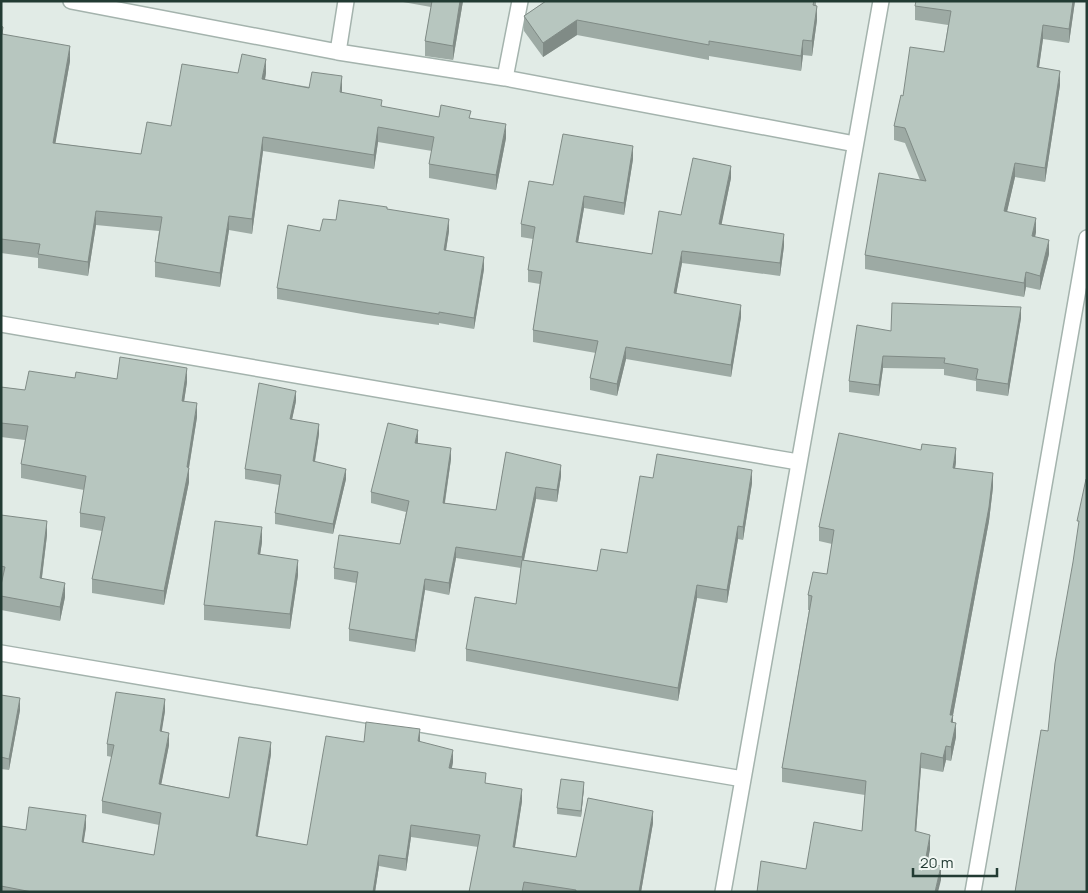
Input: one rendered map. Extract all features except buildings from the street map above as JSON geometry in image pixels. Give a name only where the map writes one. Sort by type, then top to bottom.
[{"type":"street","points":[[70,1],[338,52],[505,78],[855,144]]},
{"type":"street","points":[[338,52],[346,1]]},
{"type":"street","points":[[505,78],[520,1]]},
{"type":"street","points":[[724,892],[798,462],[881,1]]},
{"type":"street","points":[[972,892],[1087,238]]},
{"type":"street","points":[[1,324],[798,462]]},
{"type":"street","points":[[1,653],[743,779]]}]
